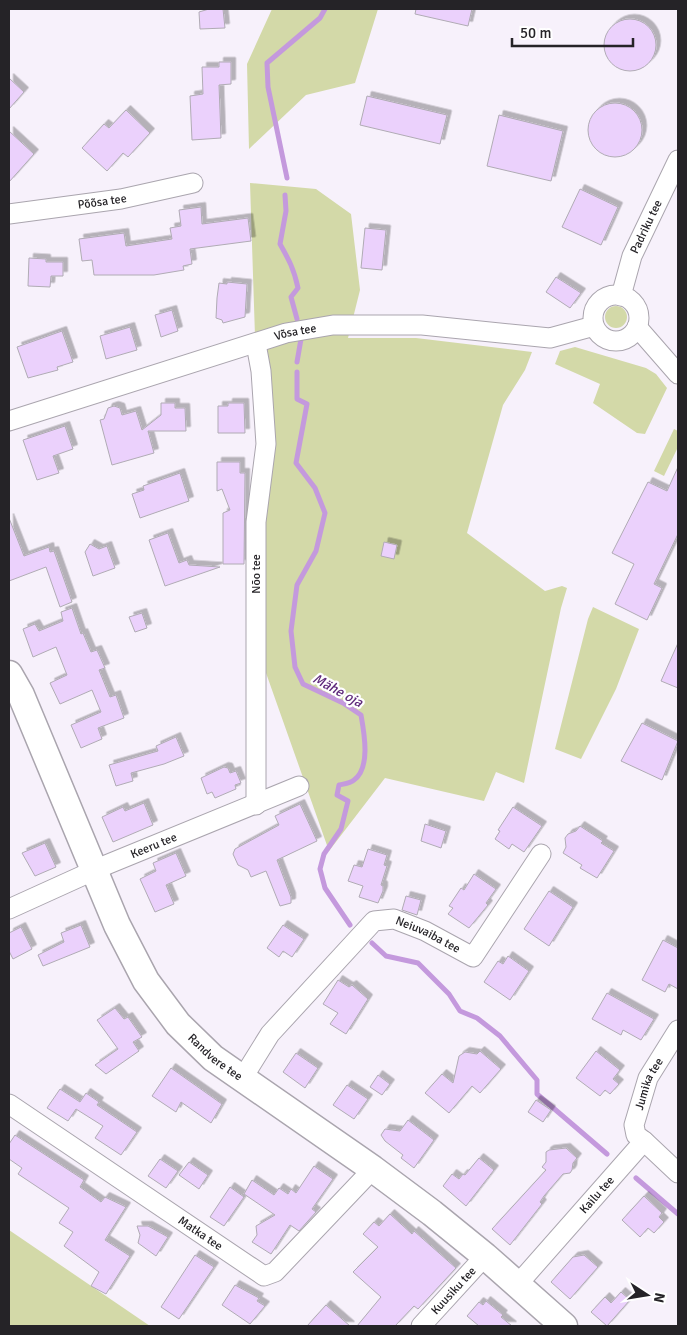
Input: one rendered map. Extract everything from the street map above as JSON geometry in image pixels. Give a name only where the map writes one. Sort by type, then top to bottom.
[{"type":"main road","name":"Randvere tee","points":[[9,674],[21,695],[117,925],[146,981],[178,1024],[213,1058],[373,1169],[486,1256],[564,1326]]},
{"type":"street","name":"Padriku tee","points":[[621,296],[632,256],[678,160]]},
{"type":"street","name":"Põõsa tee","points":[[9,214],[121,199],[193,183]]},
{"type":"street","points":[[610,296],[621,296],[634,304],[639,320],[637,327],[628,338],[615,342],[602,337],[594,326],[593,313],[599,302],[610,296]]},
{"type":"street","name":"Võsa tee","points":[[9,421],[286,333],[333,325],[450,326],[550,338],[594,326]]},
{"type":"street","points":[[637,327],[678,374]]},
{"type":"street","name":"Nõo tee","points":[[256,344],[261,371],[266,444],[256,522],[256,805]]},
{"type":"street","name":"Keeru tee","points":[[9,909],[106,865],[299,786]]},
{"type":"street","name":"Neiuvaiba tee","points":[[242,1079],[270,1034],[374,921],[394,919],[425,931],[473,957],[541,854]]},
{"type":"street","name":"Jumika tee","points":[[644,1141],[636,1135],[634,1125],[648,1078],[678,1030]]},
{"type":"street","name":"Matka tee","points":[[9,1104],[264,1276],[275,1272],[373,1169]]},
{"type":"street","points":[[644,1141],[678,1172]]},
{"type":"street","name":"Kailu tee","points":[[518,1284],[644,1141]]},
{"type":"street","name":"Kuusiku tee","points":[[421,1326],[486,1256]]},
{"type":"green space","points":[[272,9],[378,9],[355,83],[306,95],[249,149],[247,64]]},
{"type":"green space","points":[[250,183],[316,189],[351,214],[360,290],[348,338],[416,338],[532,352],[525,370],[503,405],[467,533],[545,591],[562,586],[567,588],[561,608],[524,783],[496,772],[484,801],[385,778],[329,851],[266,673]]},
{"type":"green space","points":[[616,306],[624,309],[627,317],[624,325],[616,328],[608,325],[605,317],[608,309]]},
{"type":"green space","points":[[575,347],[646,368],[656,374],[667,388],[645,434],[637,433],[593,403],[600,384],[555,364],[560,351]]},
{"type":"green space","points":[[674,429],[678,431],[678,447],[664,476],[654,471]]},
{"type":"green space","points":[[593,607],[639,629],[616,689],[581,759],[555,749],[588,619]]},
{"type":"green space","points":[[9,1230],[150,1326],[9,1326]]},
{"type":"building","points":[[209,9],[223,9],[225,28],[200,29],[199,12]]},
{"type":"building","points":[[416,9],[472,9],[468,26],[415,14]]},
{"type":"building","points":[[630,19],[644,23],[652,31],[656,45],[652,59],[644,67],[630,71],[616,67],[608,59],[604,45],[608,31],[616,23]]},
{"type":"building","points":[[219,62],[231,62],[231,84],[219,85],[221,138],[192,140],[190,96],[203,94],[202,67],[219,67]]},
{"type":"building","points":[[9,78],[24,92],[9,109]]},
{"type":"building","points":[[367,96],[447,115],[440,144],[360,125]]},
{"type":"building","points":[[615,103],[625,105],[634,111],[640,120],[642,130],[640,140],[634,149],[625,155],[615,157],[605,155],[596,149],[590,140],[588,130],[590,120],[596,111],[605,105]]},
{"type":"building","points":[[126,110],[150,133],[128,157],[123,153],[107,171],[82,148],[104,124],[109,128]]},
{"type":"building","points":[[499,115],[563,131],[551,181],[487,166]]},
{"type":"building","points":[[9,131],[34,154],[9,182]]},
{"type":"building","points":[[580,189],[618,207],[601,245],[562,227]]},
{"type":"building","points":[[201,207],[202,224],[248,218],[251,241],[190,249],[192,264],[183,266],[184,270],[154,275],[94,275],[92,260],[82,261],[79,239],[124,233],[126,246],[172,239],[170,228],[181,226],[179,210]]},
{"type":"building","points":[[365,228],[386,230],[382,270],[361,268]]},
{"type":"building","points":[[29,258],[46,259],[46,262],[63,262],[63,276],[51,276],[50,287],[28,286]]},
{"type":"building","points":[[556,277],[581,293],[570,308],[546,292]]},
{"type":"building","points":[[227,282],[247,284],[245,317],[223,323],[222,320],[216,318],[217,298],[219,283],[227,284]]},
{"type":"building","points":[[172,310],[178,331],[161,337],[155,315]]},
{"type":"building","points":[[130,327],[137,350],[106,359],[100,336]]},
{"type":"building","points":[[62,331],[73,362],[57,367],[58,370],[28,378],[17,347]]},
{"type":"building","points":[[161,403],[175,403],[175,408],[185,408],[186,431],[148,431],[154,453],[112,465],[100,420],[104,419],[108,408],[114,406],[120,408],[122,415],[136,411],[142,430],[161,415]]},
{"type":"building","points":[[228,403],[244,403],[245,433],[218,433],[218,406],[228,406]]},
{"type":"building","points":[[65,426],[73,449],[53,456],[59,473],[37,480],[23,440]]},
{"type":"building","points":[[217,462],[240,462],[240,473],[245,473],[244,564],[223,564],[223,513],[230,510],[222,489],[217,491]]},
{"type":"building","points":[[678,467],[678,534],[654,584],[662,588],[647,620],[615,604],[634,564],[612,553],[648,482],[667,491]]},
{"type":"building","points":[[180,473],[189,501],[140,518],[132,494],[144,490],[143,486]]},
{"type":"building","points":[[9,518],[24,556],[49,547],[50,552],[54,551],[72,602],[60,607],[46,567],[9,581]]},
{"type":"building","points":[[168,533],[179,563],[187,560],[189,565],[220,567],[165,586],[149,540]]},
{"type":"building","points":[[384,542],[397,545],[394,559],[381,556]]},
{"type":"building","points":[[90,544],[99,549],[107,546],[115,568],[93,576],[85,552]]},
{"type":"building","points":[[72,608],[81,634],[83,633],[91,652],[97,650],[105,668],[99,670],[110,697],[116,695],[124,718],[98,728],[102,739],[81,748],[71,725],[101,712],[92,690],[60,704],[50,683],[67,675],[56,647],[33,657],[23,629],[35,624],[39,631],[63,621],[61,612]]},
{"type":"building","points":[[142,613],[147,628],[135,632],[129,617]]},
{"type":"building","points":[[678,643],[678,688],[661,681]]},
{"type":"building","points":[[642,723],[678,741],[662,780],[621,761]]},
{"type":"building","points":[[176,737],[184,756],[164,764],[131,773],[133,781],[116,786],[109,765],[158,751],[156,746]]},
{"type":"building","points":[[224,767],[228,768],[230,773],[236,771],[241,783],[235,785],[236,789],[215,798],[212,792],[207,794],[201,778]]},
{"type":"building","points":[[144,803],[153,825],[113,842],[102,817],[123,807],[125,811]]},
{"type":"building","points":[[300,804],[317,841],[277,860],[291,897],[291,903],[280,906],[266,871],[251,877],[248,870],[238,865],[233,854],[235,849],[279,825],[275,816]]},
{"type":"building","points":[[513,807],[542,826],[524,852],[512,844],[509,849],[495,839],[500,831],[498,830]]},
{"type":"building","points":[[425,824],[446,831],[441,848],[421,841]]},
{"type":"building","points":[[580,826],[603,841],[601,843],[614,851],[597,878],[580,868],[582,865],[563,853],[566,847],[565,838]]},
{"type":"building","points":[[45,843],[56,867],[35,876],[22,853]]},
{"type":"building","points":[[368,849],[387,855],[384,865],[387,866],[381,885],[383,886],[383,891],[378,903],[359,897],[363,886],[348,881],[354,865],[362,867]]},
{"type":"building","points":[[176,853],[186,876],[166,885],[174,904],[155,912],[140,879],[156,871],[153,863]]},
{"type":"building","points":[[474,874],[496,889],[486,903],[488,905],[469,928],[448,914],[453,908],[449,906],[461,888],[464,890]]},
{"type":"building","points":[[549,891],[573,907],[549,946],[524,929]]},
{"type":"building","points":[[406,896],[421,900],[417,915],[402,910]]},
{"type":"building","points":[[81,925],[90,947],[43,966],[38,955],[64,942],[61,933]]},
{"type":"building","points":[[283,925],[304,939],[292,957],[283,951],[279,957],[267,948]]},
{"type":"building","points":[[21,927],[32,949],[13,959],[9,951],[9,933]]},
{"type":"building","points":[[663,940],[678,948],[678,989],[669,984],[665,992],[642,980]]},
{"type":"building","points":[[508,956],[529,971],[510,1000],[484,982],[498,961],[503,964]]},
{"type":"building","points":[[338,980],[349,987],[352,985],[368,999],[346,1034],[330,1024],[338,1013],[323,1004]]},
{"type":"building","points":[[607,993],[654,1019],[641,1040],[623,1030],[621,1035],[592,1019]]},
{"type":"building","points":[[115,1008],[124,1019],[128,1017],[142,1037],[133,1042],[139,1051],[106,1074],[95,1065],[118,1049],[97,1020]]},
{"type":"building","points":[[480,1051],[501,1069],[480,1093],[472,1086],[449,1113],[425,1093],[442,1074],[453,1083],[459,1056],[465,1052],[477,1054]]},
{"type":"building","points":[[596,1051],[620,1070],[613,1079],[619,1084],[610,1094],[605,1090],[600,1096],[576,1078]]},
{"type":"building","points":[[296,1053],[318,1068],[305,1088],[283,1072]]},
{"type":"building","points":[[171,1068],[222,1104],[211,1123],[181,1102],[176,1112],[152,1096]]},
{"type":"building","points":[[378,1075],[390,1084],[382,1095],[370,1087]]},
{"type":"building","points":[[347,1085],[368,1099],[354,1119],[333,1105]]},
{"type":"building","points":[[60,1089],[80,1102],[86,1093],[99,1102],[97,1105],[137,1132],[121,1155],[95,1138],[103,1126],[76,1109],[68,1121],[47,1108]]},
{"type":"building","points":[[536,1100],[551,1110],[543,1122],[528,1112]]},
{"type":"building","points":[[408,1120],[434,1140],[414,1168],[401,1158],[403,1155],[385,1141],[381,1135],[385,1129],[400,1131]]},
{"type":"building","points":[[15,1135],[84,1180],[80,1187],[101,1202],[105,1197],[126,1207],[105,1240],[130,1256],[106,1294],[91,1286],[99,1272],[64,1246],[73,1232],[59,1223],[69,1208],[18,1174],[22,1168],[9,1159],[9,1144]]},
{"type":"building","points":[[566,1148],[577,1158],[573,1163],[572,1170],[570,1173],[563,1174],[544,1196],[540,1202],[542,1204],[510,1245],[492,1229],[546,1170],[542,1167],[546,1162],[546,1152]]},
{"type":"building","points":[[479,1158],[494,1170],[466,1206],[443,1186],[452,1174],[459,1179],[463,1174],[465,1175]]},
{"type":"building","points":[[160,1159],[178,1171],[166,1188],[148,1176]]},
{"type":"building","points":[[189,1162],[208,1175],[199,1189],[179,1175]]},
{"type":"building","points":[[314,1166],[333,1179],[312,1209],[316,1212],[299,1231],[290,1225],[271,1254],[252,1242],[257,1235],[256,1226],[275,1215],[244,1194],[252,1180],[274,1195],[279,1188],[288,1194],[291,1189],[296,1193]]},
{"type":"building","points":[[230,1187],[244,1197],[224,1226],[210,1217]]},
{"type":"building","points":[[644,1196],[662,1213],[659,1217],[664,1222],[654,1233],[648,1228],[640,1237],[622,1220]]},
{"type":"building","points":[[390,1214],[412,1234],[414,1231],[456,1268],[418,1309],[414,1306],[395,1326],[357,1326],[381,1297],[353,1272],[378,1247],[363,1234],[374,1222],[379,1226]]},
{"type":"building","points":[[137,1226],[148,1226],[168,1237],[156,1256],[138,1243],[140,1235]]},
{"type":"building","points":[[195,1255],[214,1267],[179,1319],[161,1307]]},
{"type":"building","points":[[584,1255],[598,1267],[570,1299],[551,1282],[573,1257]]},
{"type":"building","points":[[235,1285],[259,1298],[257,1301],[265,1306],[250,1324],[222,1305]]},
{"type":"building","points":[[621,1292],[630,1300],[607,1326],[591,1312],[605,1297],[611,1303]]},
{"type":"building","points":[[486,1301],[503,1315],[501,1317],[512,1326],[479,1326],[467,1316],[479,1302],[483,1305]]},
{"type":"building","points":[[326,1305],[350,1326],[307,1326]]},
{"type":"waterway","points":[[287,178],[268,87],[267,63],[320,18],[325,9]]},
{"type":"waterway","points":[[285,195],[286,211],[280,244],[291,265],[298,288],[291,297],[297,319]]},
{"type":"waterway","name":"Mähe oja","points":[[297,362],[301,339]]},
{"type":"waterway","name":"Mähe oja","points":[[297,372],[297,399],[307,404],[296,463],[315,488],[325,513],[316,551],[297,585],[291,631],[295,667],[303,684],[343,703],[361,715],[365,740],[363,767],[359,774],[351,782],[339,785],[337,795],[348,801],[341,829],[324,854],[320,869],[325,888],[350,925]]},
{"type":"waterway","points":[[372,943],[386,956],[418,963],[449,994],[460,1011],[477,1018],[500,1036],[537,1080],[537,1094],[607,1154]]},
{"type":"waterway","name":"Mähe oja","points":[[636,1178],[678,1214]]}]
